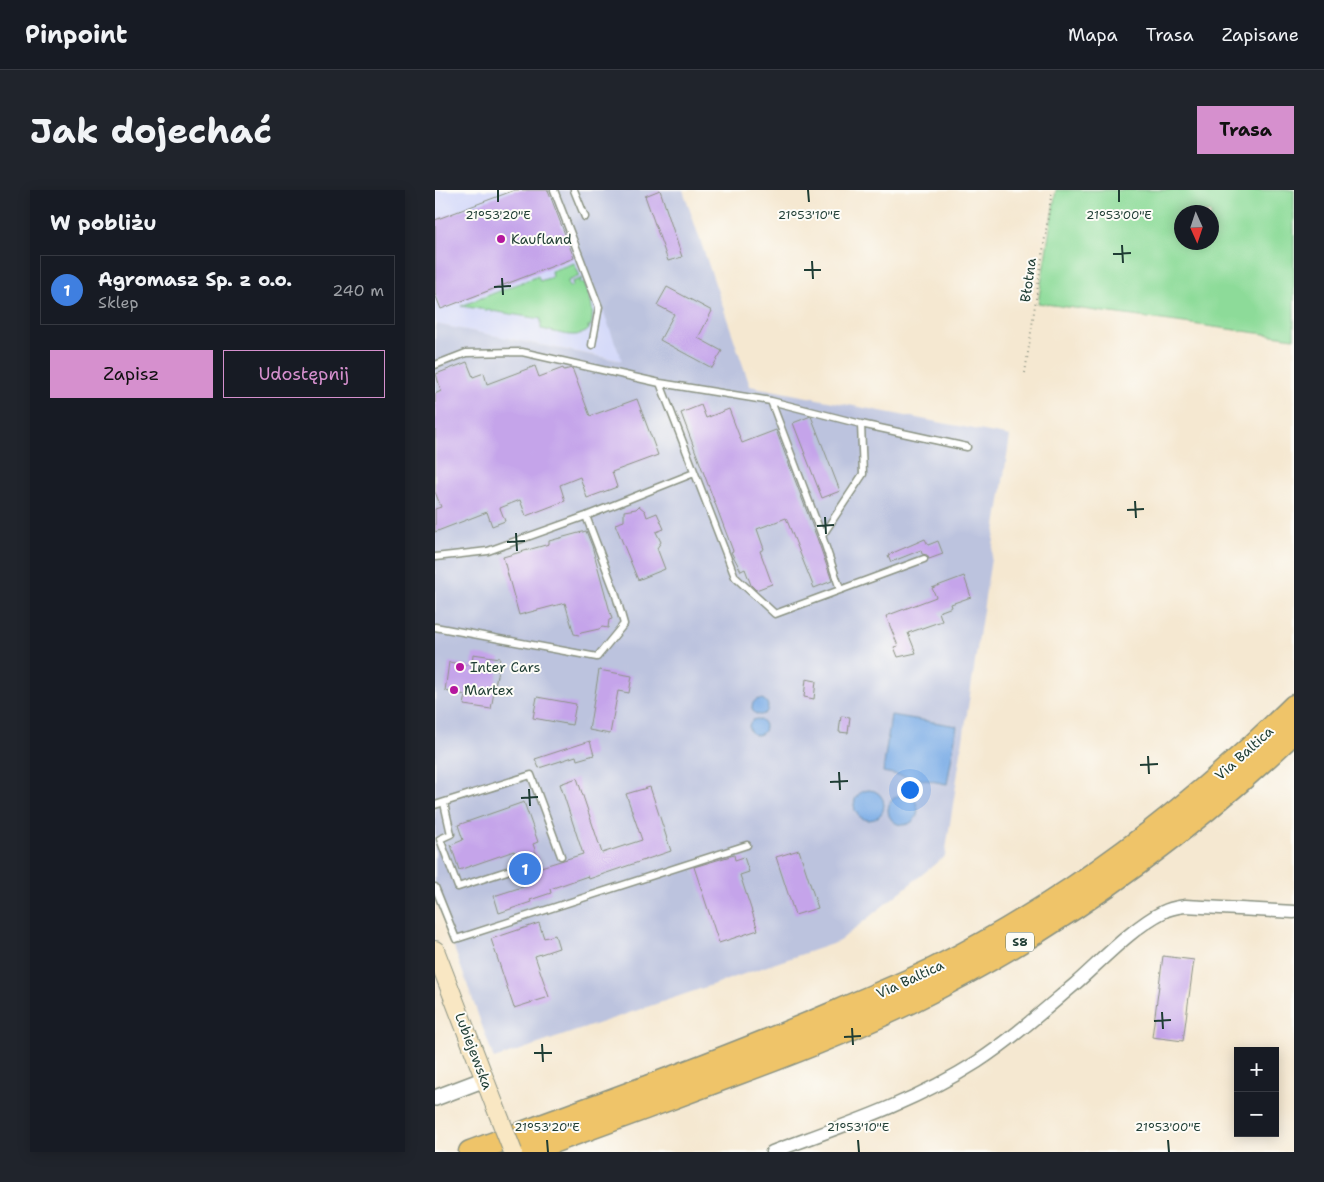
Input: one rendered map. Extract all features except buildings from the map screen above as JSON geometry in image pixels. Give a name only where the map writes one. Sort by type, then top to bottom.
[{"type":"highway","name":"Via Baltica","points":[[470,1152],[795,1030],[933,970],[1038,910],[1115,858],[1192,799],[1248,750],[1294,706]]},
{"type":"highway","name":"Via Baltica","points":[[525,1152],[810,1046],[909,1002],[999,955],[1056,920],[1148,857],[1218,801],[1294,732]]},
{"type":"main road","name":"Lubiejewska","points":[[435,950],[513,1152]]},
{"type":"street","points":[[772,1152],[902,1102],[932,1088],[976,1062],[1021,1029],[1134,932],[1162,912],[1185,906],[1294,912]]},
{"type":"street","points":[[435,1098],[485,1079]]},
{"type":"lane","points":[[554,190],[599,307],[592,345]]},
{"type":"lane","points":[[574,190],[585,217]]},
{"type":"lane","points":[[435,365],[467,353],[522,352],[660,383],[771,401],[861,424],[967,447]]},
{"type":"lane","points":[[660,383],[735,577],[775,614],[924,559]]},
{"type":"lane","points":[[771,401],[822,536],[840,590]]},
{"type":"lane","points":[[822,536],[863,474],[861,424]]},
{"type":"lane","points":[[435,557],[488,551],[587,516],[695,473]]},
{"type":"lane","points":[[435,627],[597,657],[623,624],[615,592],[587,516]]},
{"type":"lane","points":[[435,805],[531,775],[561,856]]},
{"type":"lane","points":[[444,803],[451,834],[440,839],[458,887],[507,871]]},
{"type":"lane","points":[[435,887],[456,939],[747,845]]},
{"type":"path","name":"Błotna","points":[[1025,373],[1052,190]]},
{"type":"shaded area","points":[[435,190],[558,190],[623,361],[435,324]]},
{"type":"shaded area","points":[[558,190],[683,190],[750,386],[1010,436],[945,856],[838,942],[494,1059],[435,895],[435,324],[622,361]]},
{"type":"green space","points":[[1056,190],[1294,190],[1294,338],[1038,303]]},
{"type":"green space","points":[[574,263],[580,276],[568,281],[569,287],[573,286],[572,282],[583,278],[580,281],[581,283],[584,282],[592,309],[591,326],[588,326],[590,328],[580,334],[573,335],[541,329],[541,319],[461,306],[538,276],[540,281],[552,277],[551,271]]},
{"type":"water","points":[[760,699],[766,701],[768,707],[766,713],[760,715],[754,713],[752,707],[754,701]]},
{"type":"water","points":[[891,715],[957,726],[947,784],[883,772]]},
{"type":"water","points":[[757,719],[765,727],[757,735],[749,727]]},
{"type":"water","points":[[869,790],[880,794],[884,805],[880,816],[869,820],[858,816],[854,805],[858,794]]},
{"type":"water","points":[[903,795],[914,799],[918,810],[914,821],[903,825],[892,821],[888,810],[892,799]]},
{"type":"place","name":"Kaufland","points":[[501,239]]},
{"type":"place","name":"Inter Cars","points":[[460,667]]},
{"type":"place","name":"Martex","points":[[454,690]]},
{"type":"place","name":"Agromasz Sp. z o.o.","points":[[525,869]]}]
